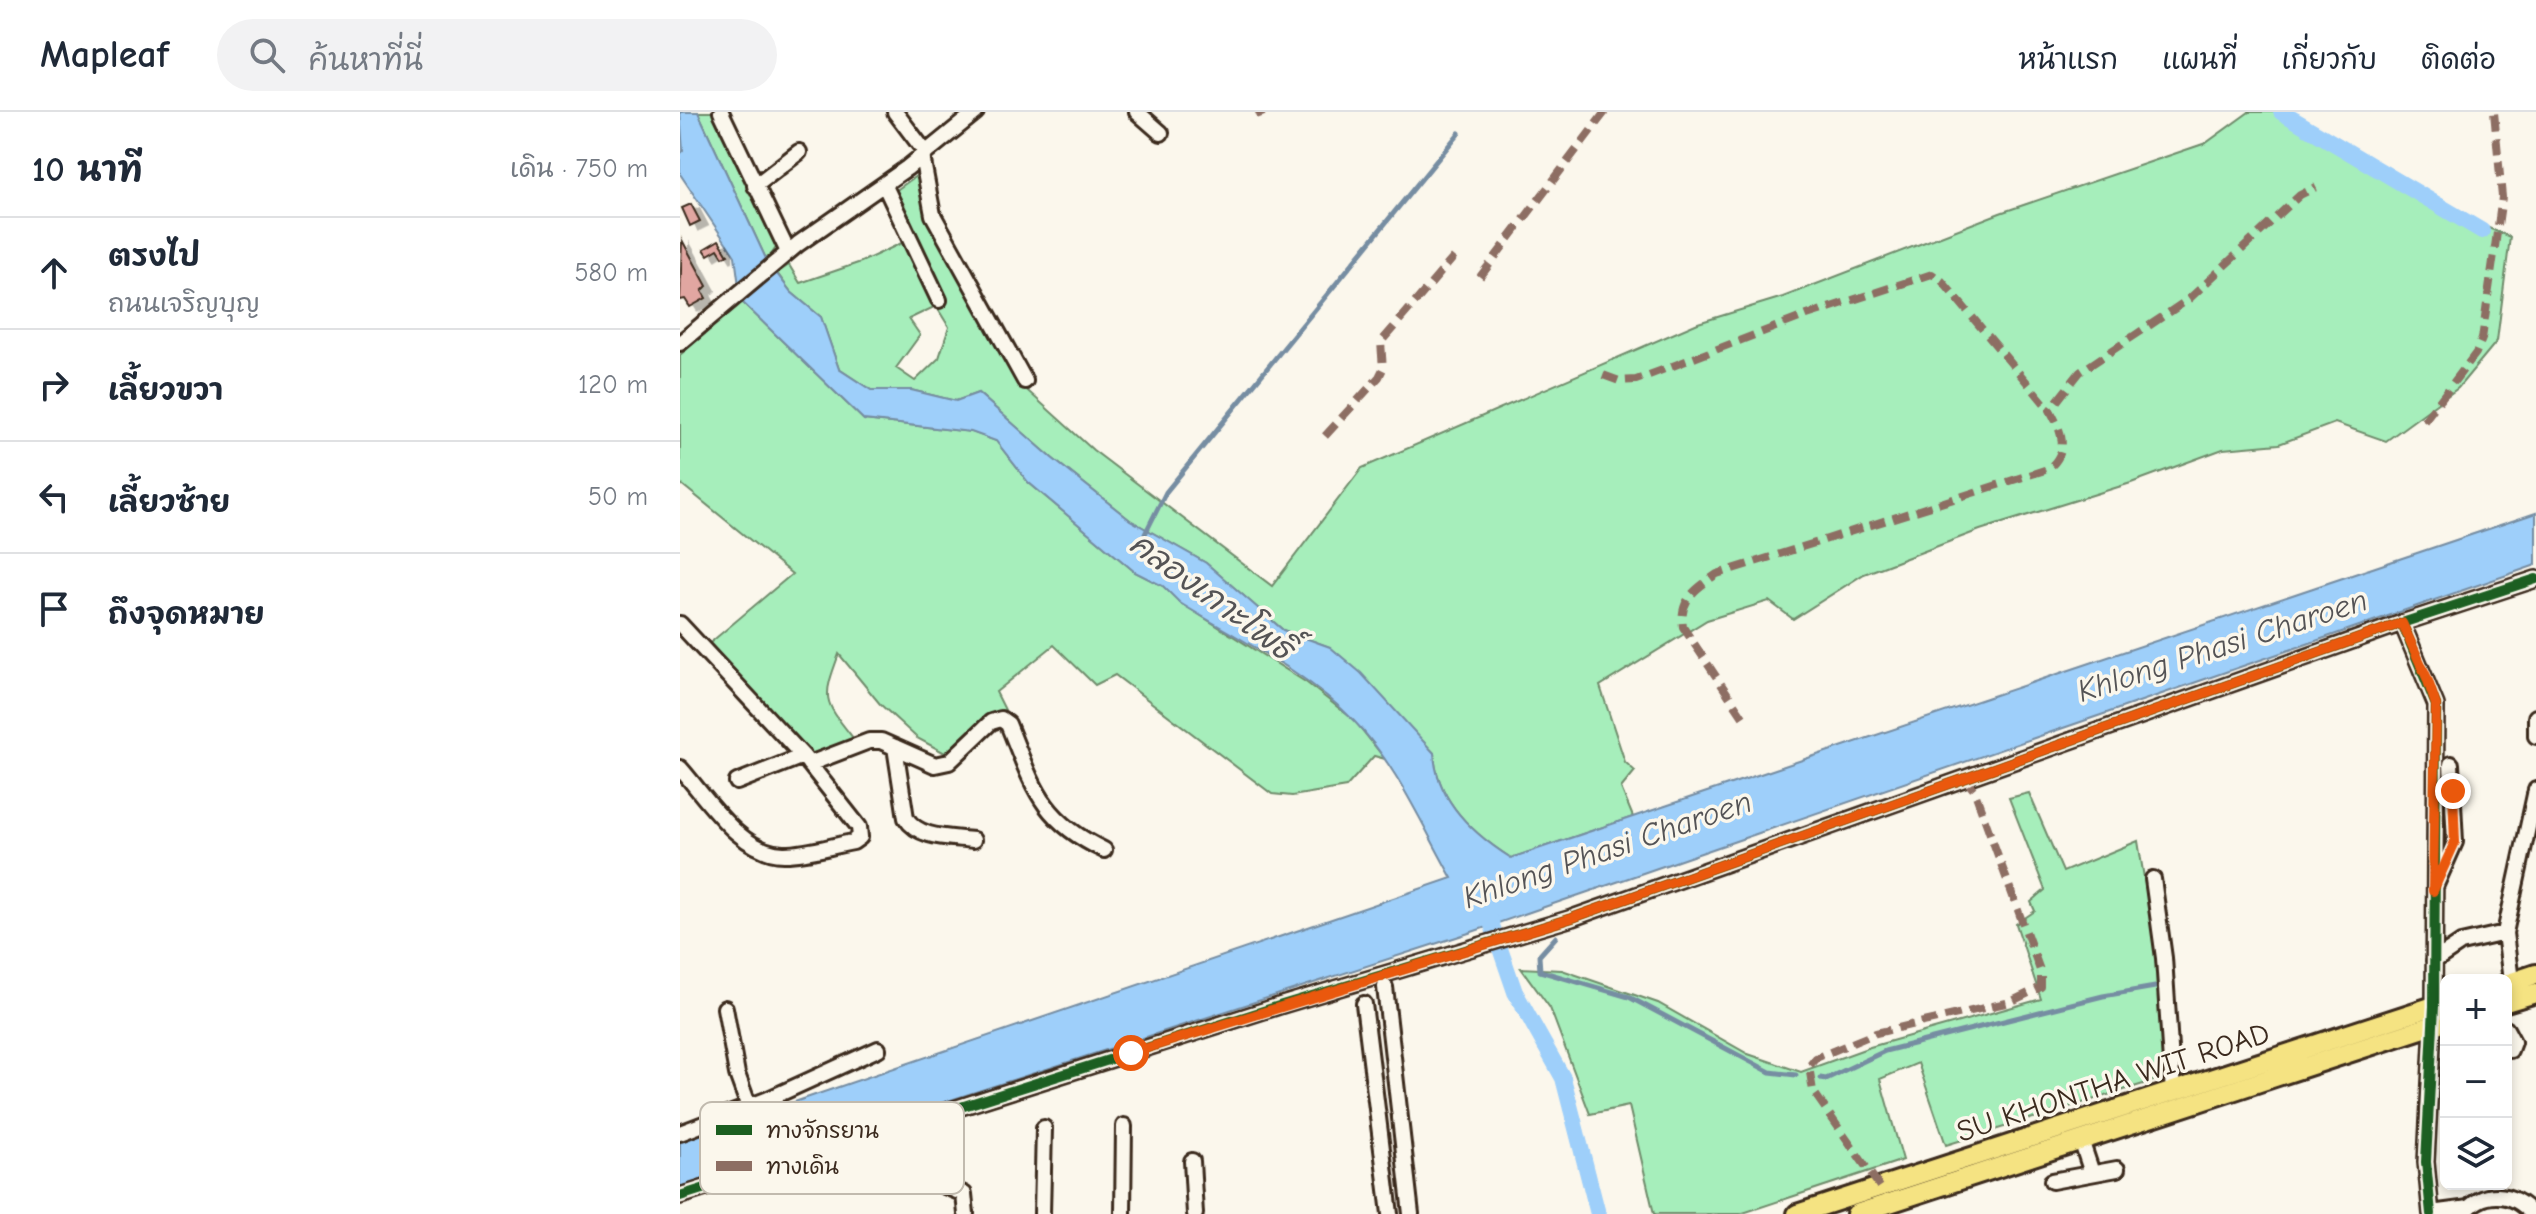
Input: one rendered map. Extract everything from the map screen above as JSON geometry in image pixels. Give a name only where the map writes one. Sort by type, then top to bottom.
[{"type":"main road","points":[[2512,990],[2536,974]]},
{"type":"main road","points":[[2512,992],[2536,993]]},
{"type":"main road","name":"SU KHONTHA WIT ROAD","points":[[1856,1214],[2173,1092],[2440,1004]]},
{"type":"main road","name":"SU KHONTHA WIT ROAD","points":[[1797,1214],[1890,1201],[2439,1024]]},
{"type":"street","points":[[721,112],[783,257]]},
{"type":"street","points":[[895,112],[924,155],[933,215],[1025,381]]},
{"type":"street","points":[[680,343],[783,257],[924,155],[976,112]]},
{"type":"street","points":[[1137,112],[1161,133]]},
{"type":"street","points":[[755,186],[799,152]]},
{"type":"street","points":[[884,184],[939,300]]},
{"type":"street","points":[[964,1106],[1282,1005],[1572,918],[2402,623],[2536,579]]},
{"type":"street","points":[[2402,623],[2436,705],[2433,891],[2434,961],[2440,1004],[2426,1162],[2431,1213],[2466,1211],[2493,1195],[2507,1196],[2520,1202],[2532,1214]]},
{"type":"street","points":[[680,624],[806,760],[859,827],[858,841],[785,854],[764,849],[741,836],[680,768]]},
{"type":"street","points":[[2536,717],[2536,736]]},
{"type":"street","points":[[737,782],[869,741],[895,747],[935,765],[942,764],[949,762],[991,722],[1001,719],[1008,724],[1035,789],[1055,819],[1077,837],[1104,850]]},
{"type":"street","points":[[895,747],[906,818],[911,826],[928,834],[973,840]]},
{"type":"street","points":[[2433,891],[2455,842],[2451,764]]},
{"type":"street","points":[[2508,974],[2505,933],[2536,790]]},
{"type":"street","points":[[2153,879],[2164,958],[2173,1092]]},
{"type":"street","points":[[2434,961],[2461,943],[2505,933]]},
{"type":"street","points":[[1385,987],[1411,1214]]},
{"type":"street","points":[[1364,1004],[1390,1214]]},
{"type":"street","points":[[725,1008],[737,1074],[747,1102]]},
{"type":"street","points":[[760,1102],[878,1049]]},
{"type":"street","points":[[680,1133],[700,1125]]},
{"type":"street","points":[[1123,1214],[1124,1126]]},
{"type":"street","points":[[1042,1214],[1044,1128]]},
{"type":"street","points":[[2081,1140],[2092,1173]]},
{"type":"street","points":[[1192,1161],[1195,1214]]},
{"type":"street","points":[[2052,1181],[2117,1169]]},
{"type":"street","points":[[680,1196],[700,1190]]},
{"type":"street","points":[[964,1194],[966,1214]]},
{"type":"green space","points":[[698,112],[718,112],[777,246],[767,261]]},
{"type":"green space","points":[[2249,112],[2288,112],[2448,211],[2510,237],[2497,341],[2458,388],[2386,441],[2335,423],[2279,444],[2223,449],[2131,483],[1980,530],[1864,574],[1793,619],[1769,601],[1707,620],[1600,686],[1625,762],[1635,771],[1621,788],[1633,817],[1511,858],[1470,827],[1449,801],[1436,770],[1434,753],[1330,647],[1283,630],[1206,563],[1130,520],[1052,458],[978,393],[956,401],[911,390],[871,390],[839,369],[821,317],[791,292],[777,273],[789,265],[800,283],[861,262],[904,242],[884,199],[916,176],[1019,383],[1093,450],[1272,586],[1362,468],[1698,323],[1783,297],[2000,213],[2206,143]],"holes":[[[936,306],[949,327],[939,358],[915,381],[896,368],[920,335],[909,319]]]},
{"type":"green space","points":[[741,301],[864,420],[972,432],[996,441],[1028,482],[1135,572],[1163,586],[1181,603],[1307,683],[1354,720],[1385,759],[1374,756],[1346,787],[1292,796],[1272,794],[1115,675],[1095,685],[1054,645],[996,692],[1005,710],[945,753],[917,738],[880,704],[839,654],[828,699],[853,738],[805,771],[698,653],[792,574],[680,483],[680,355]]},
{"type":"green space","points":[[2029,793],[2063,872],[2138,841],[2159,970],[2166,1077],[1946,1145],[1918,1063],[1880,1079],[1903,1160],[1740,1214],[1654,1214],[1629,1106],[1590,1114],[1550,1008],[1521,968],[1562,970],[1658,1003],[1748,1054],[1801,1072],[1870,1047],[2041,999],[2016,924],[2035,911],[2031,902],[2045,890],[2009,798]]},
{"type":"water","name":"Khlong Phasi Charoen","points":[[680,112],[698,112],[767,261],[791,292],[821,317],[839,369],[871,390],[911,390],[956,401],[978,393],[1052,458],[1130,520],[1206,563],[1283,630],[1330,647],[1361,673],[1434,753],[1436,770],[1449,801],[1470,827],[1511,858],[2536,513],[2536,565],[1469,933],[944,1102],[794,1102],[1452,878],[1383,756],[1354,721],[1315,687],[1180,603],[1163,586],[1135,572],[1028,482],[996,441],[971,432],[864,420],[741,301],[735,256],[680,174],[680,154],[683,151]]},
{"type":"water","points":[[700,1134],[700,1181],[680,1187],[680,1141]]},
{"type":"building","points":[[691,204],[700,221],[690,226],[682,208]]},
{"type":"building","points":[[682,240],[707,286],[702,291],[706,298],[690,307],[685,299],[680,300]]},
{"type":"building","points":[[719,240],[728,255],[723,257],[718,249],[708,255],[704,249]]},
{"type":"waterway","points":[[2281,112],[2482,231]]},
{"type":"waterway","points":[[1145,534],[1166,492],[1459,133]]},
{"type":"waterway","name":"คลองเกาะโพธิ์","points":[[1485,905],[1515,992],[1563,1078],[1598,1214]]},
{"type":"waterway","points":[[1556,937],[1539,956],[1540,971],[1629,997],[1770,1072],[1796,1075]]},
{"type":"waterway","points":[[1820,1078],[1826,1079],[1885,1051],[2103,996],[2155,987]]},
{"type":"marked path","points":[[1256,115],[1264,112]]},
{"type":"marked path","points":[[1480,277],[1605,112]]},
{"type":"marked path","points":[[2424,421],[2476,353],[2482,339],[2502,197],[2494,112]]},
{"type":"marked path","points":[[1743,717],[1683,627],[1686,602],[1696,590],[1717,574],[2048,469],[2059,455],[2062,441],[2050,410],[2080,372],[2189,299],[2300,195],[2316,187]]},
{"type":"marked path","points":[[1325,436],[1379,377],[1383,369],[1381,342],[1454,257]]},
{"type":"marked path","points":[[1603,375],[1619,381],[1636,380],[1807,315],[1932,274],[1942,281],[2050,410]]},
{"type":"marked path","points":[[1880,1187],[1813,1091],[1809,1066],[1816,1058],[1876,1033],[2010,1002],[2041,987],[2041,973],[1974,790],[1965,779]]},
{"type":"cycle path","points":[[964,1106],[1282,1005],[1572,918],[2402,623],[2536,579]]},
{"type":"cycle path","points":[[2402,623],[2436,705],[2434,1006],[2426,1162],[2431,1214]]},
{"type":"cycle path","points":[[680,1196],[700,1190]]},
{"type":"route","points":[[1131,1053],[1572,918],[2402,623],[2436,705],[2433,891],[2455,842],[2453,791]]}]
